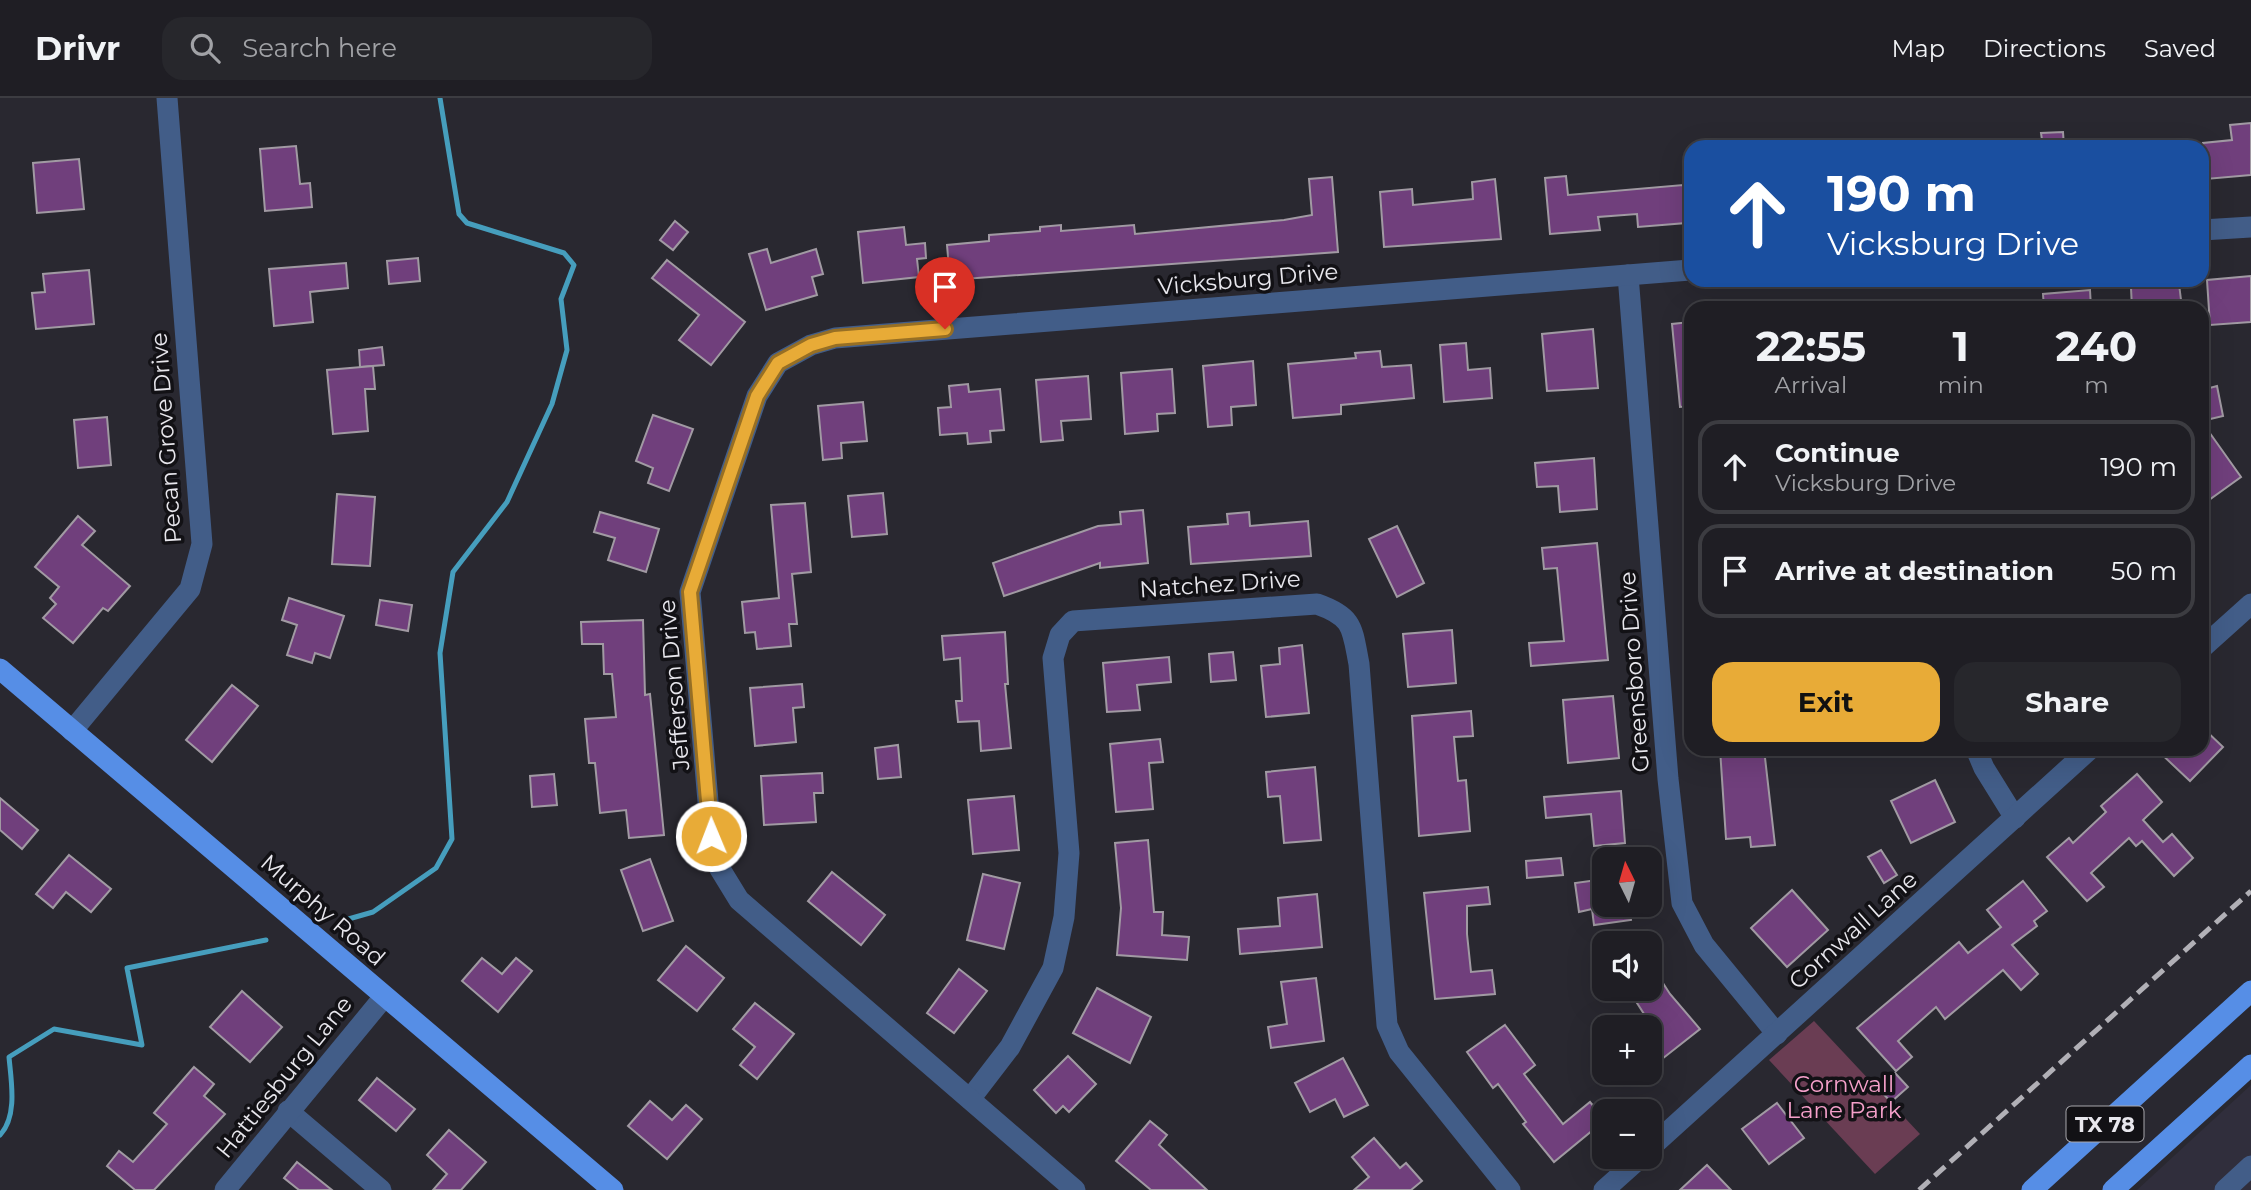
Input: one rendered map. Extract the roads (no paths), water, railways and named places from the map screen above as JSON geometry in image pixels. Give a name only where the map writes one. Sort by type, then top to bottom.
[{"type":"main road","name":"Murphy Road","points":[[0,670],[613,1190]]},
{"type":"main road","name":"TX 78","points":[[2032,1190],[2251,990]]},
{"type":"main road","name":"TX 78","points":[[2113,1190],[2251,1065]]},
{"type":"street","name":"Pecan Grove Drive","points":[[72,731],[190,589],[202,544],[166,98]]},
{"type":"street","points":[[2209,230],[2251,227]]},
{"type":"street","name":"Vicksburg Drive","points":[[811,345],[849,336],[1684,270]]},
{"type":"street","name":"Greensboro Drive","points":[[1628,275],[1668,779],[1682,903],[1704,945],[1777,1034]]},
{"type":"street","name":"Jefferson Drive","points":[[811,345],[778,363],[757,396],[690,592],[711,836],[720,869],[739,900],[1075,1190]]},
{"type":"street","name":"Natchez Drive","points":[[970,1099],[1010,1047],[1054,968],[1064,917],[1069,853],[1052,658],[1060,635],[1073,621],[1317,604],[1340,612],[1352,630],[1359,664],[1387,1025],[1399,1052],[1510,1190]]},
{"type":"street","points":[[2209,642],[2251,604]]},
{"type":"street","points":[[1979,756],[2015,818]]},
{"type":"street","name":"Cornwall Lane","points":[[1662,1137],[2082,756]]},
{"type":"street","name":"Hattiesburg Lane","points":[[225,1190],[384,997]]},
{"type":"street","points":[[288,1111],[381,1190]]},
{"type":"street","points":[[2225,1190],[2251,1166]]},
{"type":"street","points":[[1604,1190],[1628,1169]]},
{"type":"waterway","points":[[345,920],[373,912],[436,868],[452,839],[440,653],[453,572],[507,502],[552,404],[567,350],[561,299],[574,265],[564,253],[467,223],[459,214],[440,98]]},
{"type":"waterway","points":[[0,1135],[6,1127],[11,1108],[9,1057],[54,1029],[142,1045],[127,968],[266,940]]},
{"type":"railway","points":[[1919,1190],[2251,891]]},
{"type":"park label","name":"Cornwall Lane Park","points":[[1844,1097]]}]
